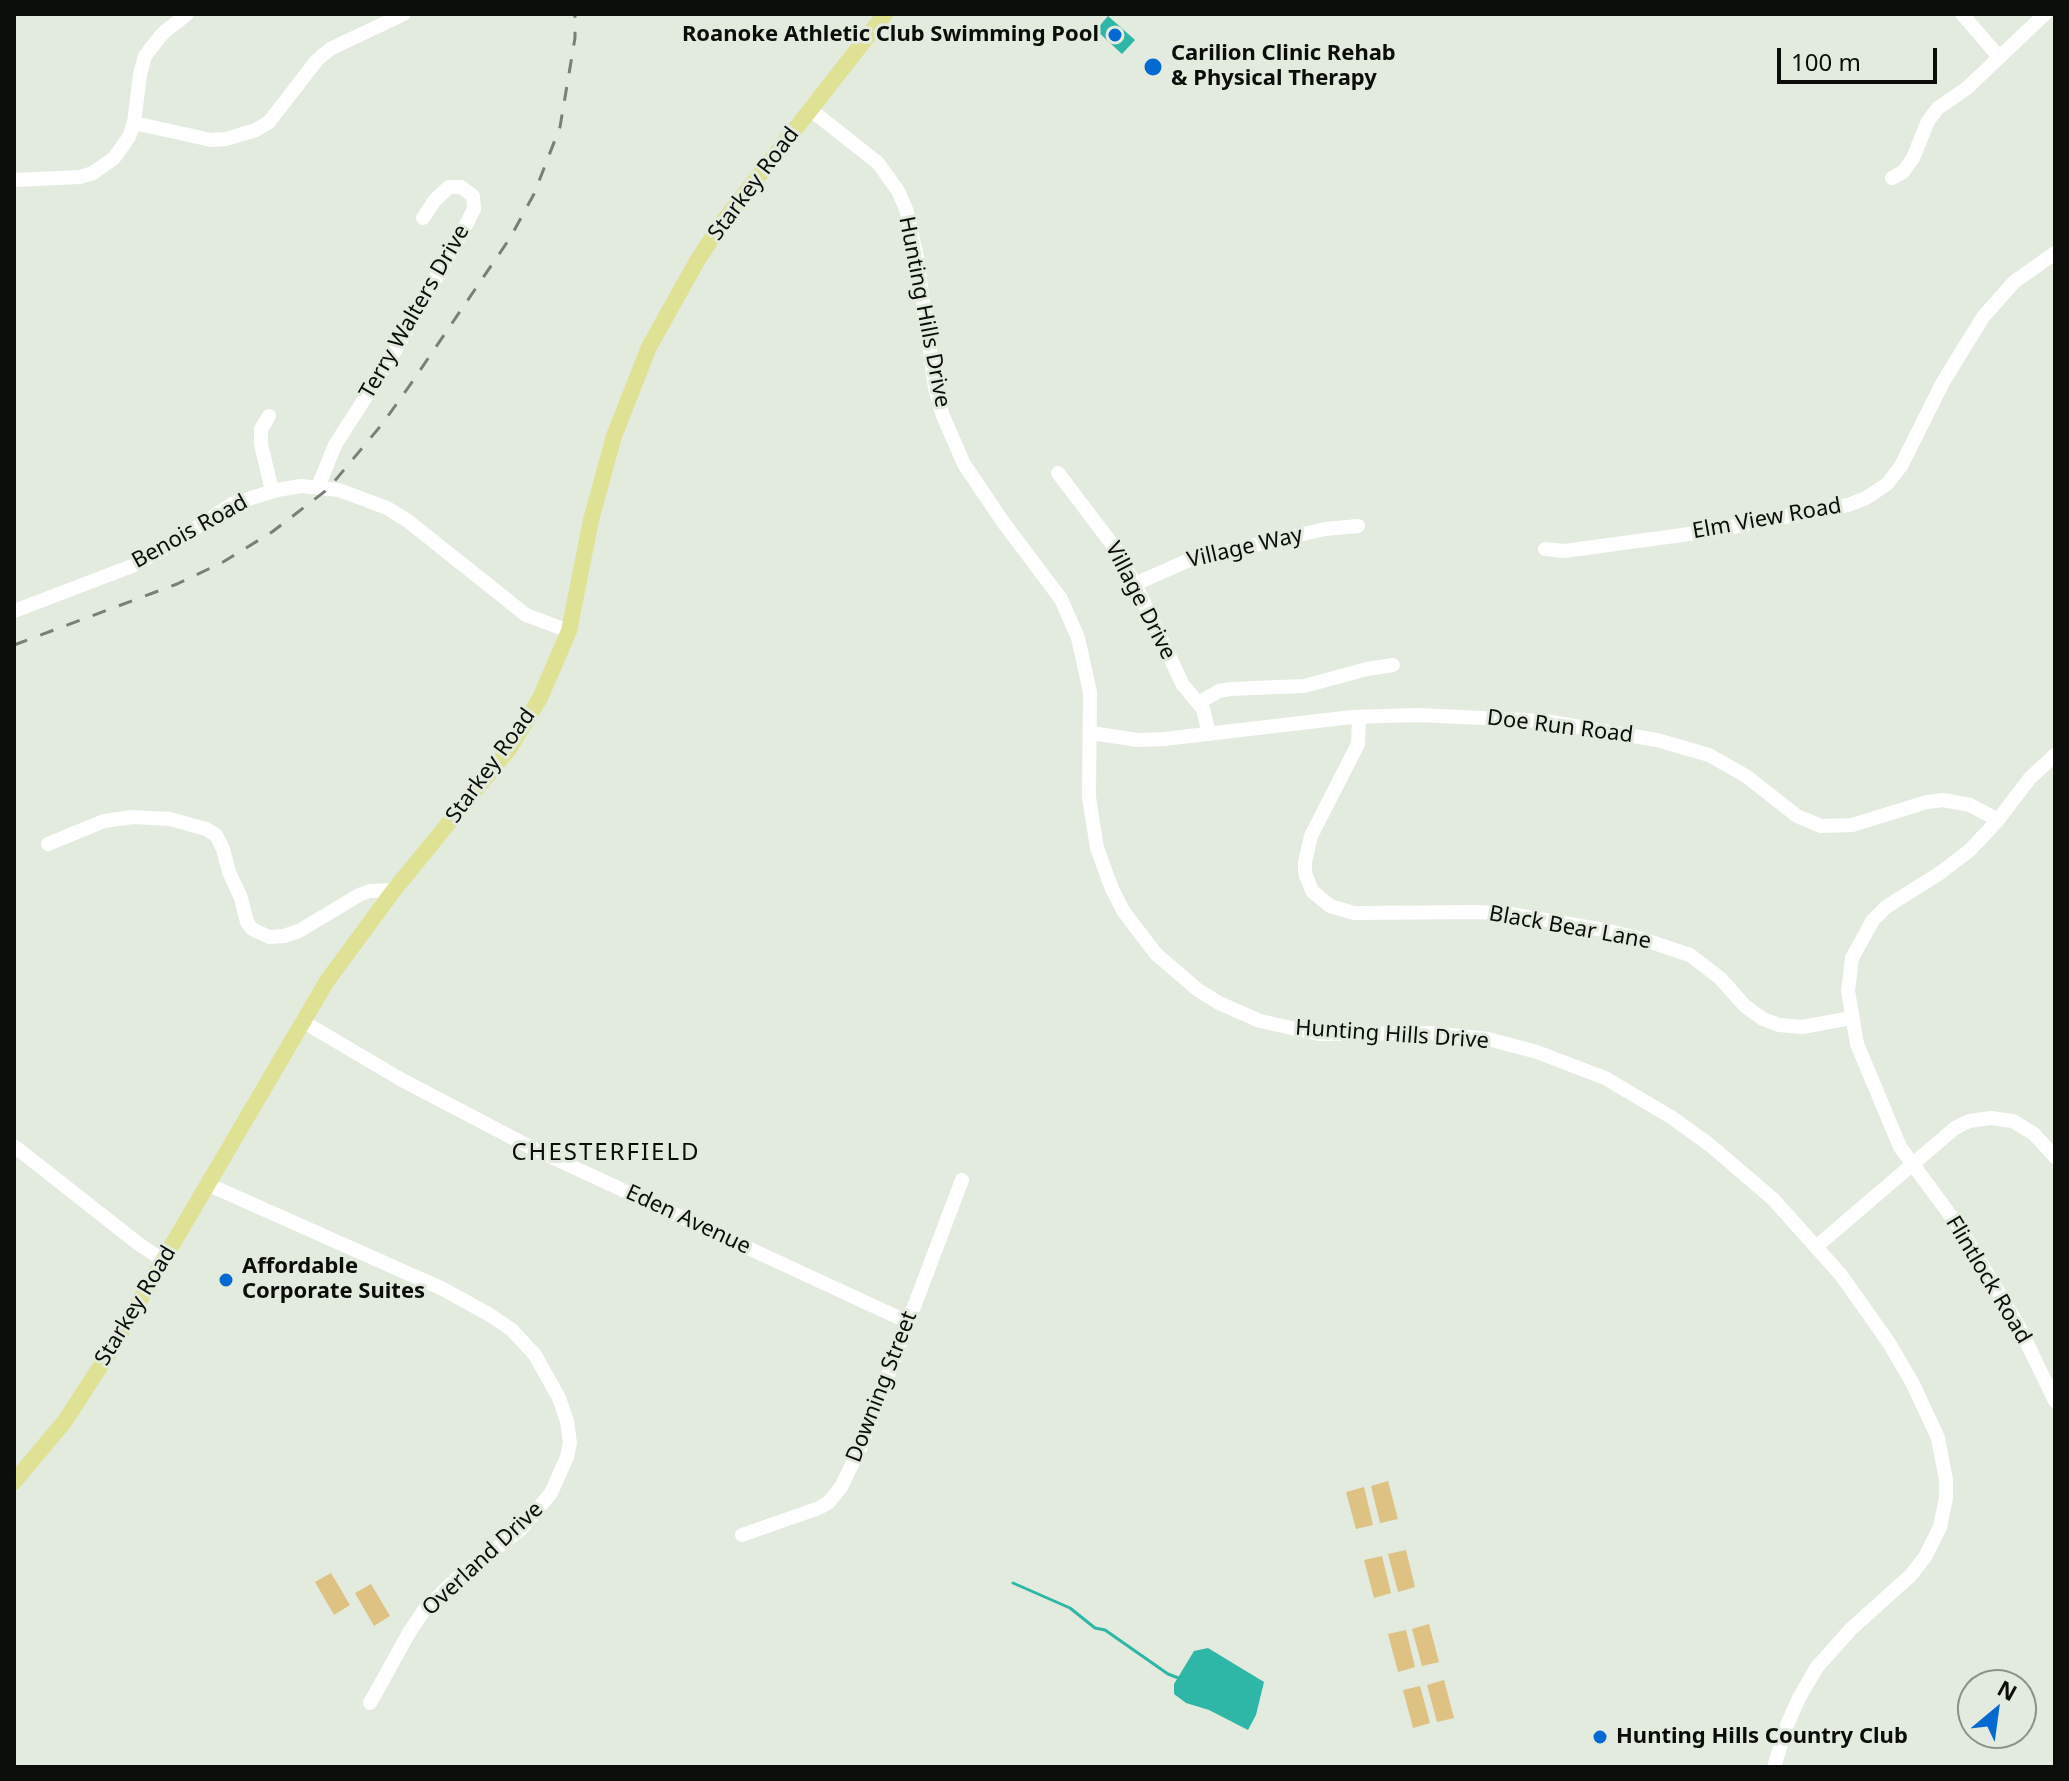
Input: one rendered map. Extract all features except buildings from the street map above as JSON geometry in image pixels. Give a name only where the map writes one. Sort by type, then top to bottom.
[{"type":"main road","name":"Starkey Road","points":[[14,1482],[43,1450],[73,1409],[302,1021],[356,939],[509,749],[540,698],[569,631],[601,477],[649,347],[722,223],[885,14]]},
{"type":"street","points":[[14,180],[75,178],[93,173],[114,158],[134,123],[138,83],[145,56],[162,34],[187,14]]},
{"type":"street","points":[[134,123],[211,140],[241,136],[256,130],[279,111],[317,60],[330,49],[404,14]]},
{"type":"street","points":[[1962,14],[1999,57]]},
{"type":"street","points":[[1892,178],[1903,172],[1913,158],[1928,121],[1938,108],[1967,88],[2045,14]]},
{"type":"street","name":"Hunting Hills Drive","points":[[811,110],[878,163],[898,191],[906,209],[917,257],[935,388],[943,416],[959,454],[979,489],[1046,577],[1067,612],[1086,667],[1090,692],[1091,820],[1103,867],[1118,901],[1139,934],[1178,975],[1198,990],[1237,1012],[1289,1029],[1319,1034],[1463,1036],[1513,1045],[1574,1064],[1639,1097],[1710,1145],[1773,1199],[1817,1246],[1866,1308],[1913,1384],[1938,1438],[1944,1461],[1946,1498],[1940,1527],[1925,1557],[1899,1588],[1836,1643],[1806,1684],[1787,1725],[1774,1767]]},
{"type":"street","name":"Terry Walters Drive","points":[[318,487],[335,445],[392,356],[467,223],[474,209],[473,196],[461,187],[449,187],[423,218]]},
{"type":"street","name":"Elm View Road","points":[[1545,549],[1564,551],[1704,532],[1848,505],[1866,498],[1887,484],[1901,466],[1943,382],[1983,317],[2014,282],[2055,253]]},
{"type":"street","points":[[269,416],[261,429],[261,444],[272,491]]},
{"type":"street","name":"Village Drive","points":[[1058,473],[1115,548],[1183,685],[1200,702],[1209,734]]},
{"type":"street","name":"Benois Road","points":[[14,611],[132,566],[161,551],[232,504],[272,491],[301,486],[360,497],[387,508],[408,521],[526,615],[569,631]]},
{"type":"street","name":"Village Way","points":[[1135,584],[1189,560],[1325,529],[1358,526]]},
{"type":"street","points":[[1200,702],[1219,691],[1304,686],[1393,665]]},
{"type":"street","name":"Doe Run Road","points":[[1091,733],[1138,740],[1359,717],[1485,717],[1592,728],[1657,740],[1709,755],[1728,764],[1797,816],[1821,826],[1852,825],[1943,800],[1970,805],[1998,820]]},
{"type":"street","name":"Black Bear Lane","points":[[1359,717],[1358,744],[1311,836],[1305,862],[1305,873],[1312,891],[1330,906],[1354,913],[1510,914],[1604,930],[1690,955],[1720,978],[1745,1006],[1763,1019],[1779,1025],[1802,1027],[1851,1018]]},
{"type":"street","name":"Flintlock Road","points":[[2055,755],[2030,778],[1970,850],[1886,907],[1873,920],[1852,958],[1848,991],[1857,1044],[1880,1104],[1912,1165],[1959,1227],[1996,1287],[2055,1401]]},
{"type":"street","points":[[48,844],[104,821],[133,817],[170,819],[206,829],[216,835],[223,849],[247,922],[260,934],[269,937],[299,931],[359,895],[370,891],[394,890]]},
{"type":"street","name":"Eden Avenue","points":[[302,1021],[402,1080],[534,1149],[908,1322]]},
{"type":"street","points":[[1817,1246],[1955,1128],[1969,1121],[2004,1119],[2024,1126],[2055,1157]]},
{"type":"street","points":[[14,1146],[163,1260]]},
{"type":"street","name":"Downing Street","points":[[742,1535],[819,1508],[837,1493],[862,1444],[962,1180]]},
{"type":"street","name":"Overland Drive","points":[[207,1184],[443,1289],[490,1315],[512,1330],[535,1355],[559,1398],[567,1421],[570,1443],[567,1457],[551,1493],[521,1529],[454,1581],[425,1609],[370,1703]]},
{"type":"shaded area","points":[[1388,1481],[1398,1519],[1380,1523],[1371,1486]]},
{"type":"shaded area","points":[[1364,1487],[1373,1525],[1356,1529],[1346,1492]]},
{"type":"shaded area","points":[[1406,1550],[1415,1587],[1398,1592],[1388,1554]]},
{"type":"shaded area","points":[[1382,1556],[1391,1593],[1374,1598],[1364,1560]]},
{"type":"shaded area","points":[[331,1573],[350,1605],[334,1615],[315,1582]]},
{"type":"shaded area","points":[[371,1584],[390,1616],[374,1626],[355,1593]]},
{"type":"shaded area","points":[[1429,1624],[1439,1662],[1422,1666],[1412,1629]]},
{"type":"shaded area","points":[[1406,1630],[1415,1667],[1398,1672],[1388,1634]]},
{"type":"shaded area","points":[[1444,1680],[1454,1718],[1437,1722],[1427,1685]]},
{"type":"shaded area","points":[[1420,1686],[1430,1723],[1413,1728],[1403,1690]]},
{"type":"water","name":"Roanoke Athletic Club Swimming Pool","points":[[1108,16],[1135,40],[1122,54],[1096,30]]},
{"type":"water","points":[[1208,1648],[1264,1682],[1256,1715],[1248,1730],[1209,1710],[1186,1703],[1174,1694],[1174,1684],[1194,1651]]},
{"type":"waterway","points":[[1013,1583],[1070,1608],[1095,1628],[1105,1630],[1168,1674],[1181,1679]]},
{"type":"railway","points":[[14,645],[177,584],[223,562],[272,532],[328,489],[410,385],[510,238],[534,194],[560,127],[575,38],[575,14]]},
{"type":"place","name":"Roanoke Athletic Club Swimming Pool","points":[[1115,35]]},
{"type":"place","name":"Carilion Clinic Rehab & Physical Therapy","points":[[1153,67]]},
{"type":"place","name":"Affordable Corporate Suites","points":[[226,1280]]},
{"type":"place","name":"Hunting Hills Country Club","points":[[1600,1737]]},
{"type":"district","name":"CHESTERFIELD","points":[[606,1153]]}]
